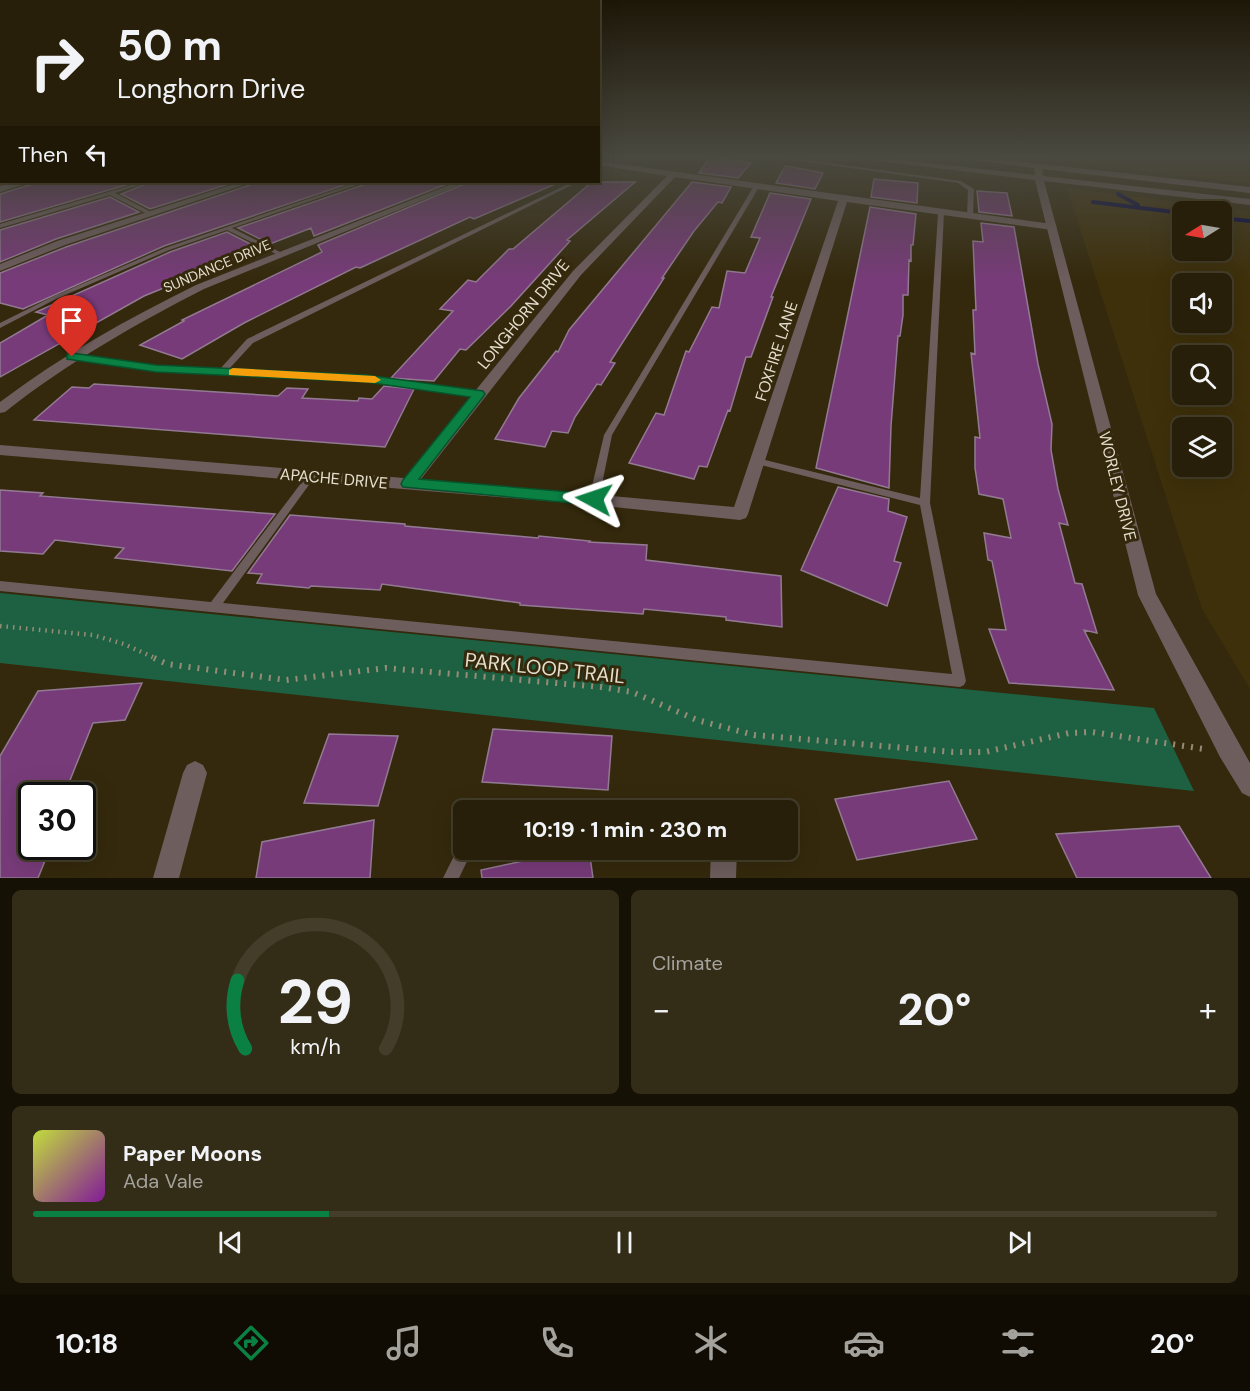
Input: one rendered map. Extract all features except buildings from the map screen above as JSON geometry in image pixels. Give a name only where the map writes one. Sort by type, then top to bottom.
[{"type":"street","points":[[0,268],[60,243],[197,198]]},
{"type":"street","name":"SUNDANCE DRIVE","points":[[0,409],[33,382],[112,331],[173,300],[423,198]]},
{"type":"street","name":"LONGHORN DRIVE","points":[[408,484],[577,273],[650,198]]},
{"type":"street","points":[[829,198],[1052,227]]},
{"type":"street","name":"WORLEY DRIVE","points":[[1044,198],[1147,595],[1228,749],[1250,785]]},
{"type":"street","points":[[1221,198],[1250,202]]},
{"type":"street","name":"FOXFIRE LANE","points":[[740,514],[843,200]]},
{"type":"street","name":"APACHE DRIVE","points":[[0,450],[594,499],[740,514]]},
{"type":"street","points":[[166,878],[195,773]]},
{"type":"street","points":[[723,878],[724,860]]},
{"type":"lane","points":[[0,226],[90,198]]},
{"type":"lane","points":[[120,198],[149,213]]},
{"type":"lane","points":[[0,326],[54,298],[157,254],[317,198]]},
{"type":"lane","points":[[222,372],[250,341],[542,198]]},
{"type":"lane","points":[[594,499],[608,435],[749,198]]},
{"type":"lane","points":[[970,216],[971,198]]},
{"type":"lane","points":[[0,586],[960,681],[925,503],[941,213]]},
{"type":"lane","points":[[229,229],[282,255]]},
{"type":"lane","points":[[72,357],[156,368],[366,379],[479,394]]},
{"type":"lane","points":[[757,461],[925,503]]},
{"type":"lane","points":[[214,607],[311,476]]},
{"type":"lane","points":[[451,878],[460,860]]},
{"type":"path","name":"PARK LOOP TRAIL","points":[[0,626],[93,635],[124,644],[167,664],[286,680],[386,668],[601,687],[633,692],[697,720],[754,735],[953,752],[985,752],[1069,733],[1092,732],[1187,748],[1228,749]]},
{"type":"shaded area","points":[[1070,198],[1146,198],[1172,201],[1172,261],[1232,261],[1232,209],[1250,211],[1250,689],[1202,609]]},
{"type":"green space","points":[[0,593],[1154,708],[1194,791],[0,663]]},
{"type":"waterway","points":[[1125,198],[1138,205]]},
{"type":"waterway","points":[[1093,202],[1172,212]]},
{"type":"waterway","points":[[1232,219],[1250,221]]},
{"type":"slow traffic","points":[[233,372],[375,380]]},
{"type":"route","points":[[72,357],[156,368],[366,379],[479,394],[408,484],[594,499]]}]
